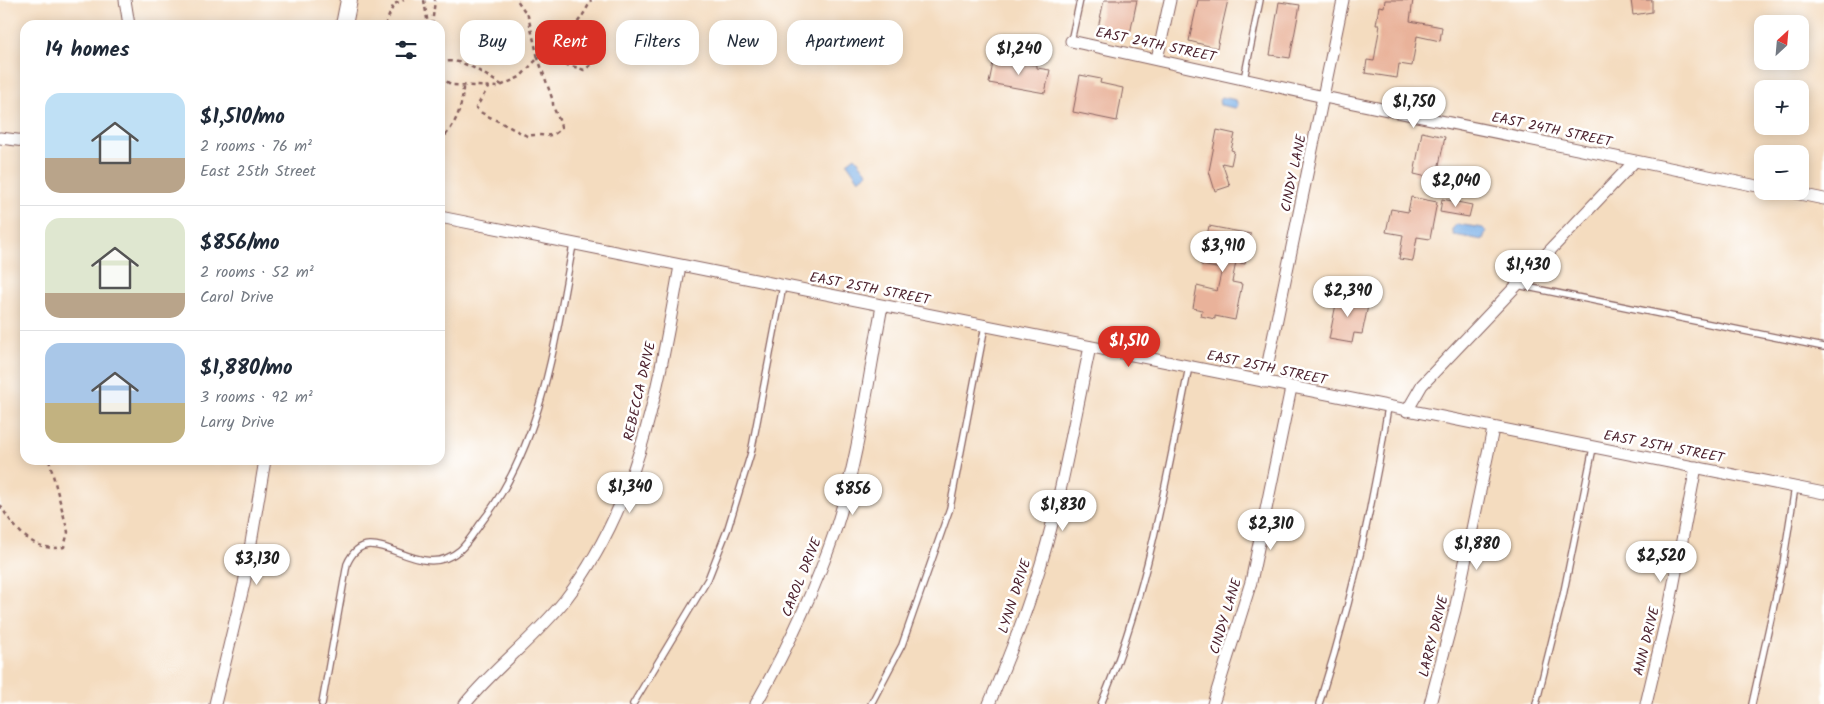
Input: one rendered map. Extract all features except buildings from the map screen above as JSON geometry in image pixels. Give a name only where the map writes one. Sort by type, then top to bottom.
[{"type":"street","points":[[125,0],[128,20]]},
{"type":"street","points":[[345,20],[348,0]]},
{"type":"street","points":[[1157,59],[1170,0]]},
{"type":"street","name":"CINDY LANE","points":[[1264,382],[1343,0]]},
{"type":"street","name":"EAST 24TH STREET","points":[[1071,41],[1324,97],[1754,185]]},
{"type":"street","points":[[0,138],[20,140]]},
{"type":"street","points":[[1407,411],[1422,385],[1634,162]]},
{"type":"street","points":[[1809,196],[1824,199]]},
{"type":"street","name":"EAST 25TH STREET","points":[[445,218],[1494,429],[1824,493]]},
{"type":"street","name":"REBECCA DRIVE","points":[[465,704],[564,600],[599,548],[631,480],[655,400],[680,266]]},
{"type":"street","name":"CAROL DRIVE","points":[[756,704],[790,644],[816,586],[836,527],[853,464],[882,306]]},
{"type":"street","name":"LYNN DRIVE","points":[[989,704],[1013,649],[1036,582],[1053,519],[1090,347]]},
{"type":"street","name":"CINDY LANE","points":[[1213,704],[1251,582],[1290,388]]},
{"type":"street","name":"LARRY DRIVE","points":[[1430,704],[1455,610],[1494,429]]},
{"type":"street","points":[[215,704],[244,584],[264,465]]},
{"type":"street","name":"ANN DRIVE","points":[[1646,704],[1670,603],[1696,467]]},
{"type":"lane","points":[[1071,41],[1080,0]]},
{"type":"lane","points":[[1244,79],[1260,0]]},
{"type":"lane","points":[[322,704],[347,564],[356,549],[362,545],[372,544],[417,559],[432,562],[442,560],[460,550],[500,497],[525,445],[541,400],[552,360],[573,245]]},
{"type":"lane","points":[[1517,285],[1824,347]]},
{"type":"lane","points":[[633,704],[708,579],[728,528],[751,453],[782,286]]},
{"type":"lane","points":[[871,704],[902,645],[950,508],[985,326]]},
{"type":"lane","points":[[1100,704],[1131,623],[1159,512],[1188,367]]},
{"type":"lane","points":[[1319,704],[1356,577],[1378,480],[1388,407]]},
{"type":"lane","points":[[1536,704],[1564,596],[1593,448]]},
{"type":"lane","points":[[1752,704],[1783,564],[1795,487]]},
{"type":"path","points":[[387,20],[394,4],[404,0]]},
{"type":"path","points":[[424,0],[427,20]]},
{"type":"path","points":[[433,20],[435,0]]},
{"type":"path","points":[[517,0],[528,16],[535,45]]},
{"type":"path","points":[[580,20],[591,0]]},
{"type":"path","points":[[445,61],[467,64],[502,85]]},
{"type":"path","points":[[445,80],[452,85],[502,85],[520,77],[535,61]]},
{"type":"path","points":[[489,86],[476,108],[482,113],[527,136],[536,134],[548,137],[556,134],[561,128],[560,117],[553,106],[540,65]]},
{"type":"path","points":[[573,65],[584,70],[591,65]]},
{"type":"path","points":[[445,136],[456,122],[463,95],[463,85]]},
{"type":"path","points":[[0,505],[10,522],[29,540],[50,549],[64,546],[68,532],[50,465]]},
{"type":"water","points":[[1222,97],[1236,100],[1238,106],[1235,108],[1220,105],[1219,99]]},
{"type":"water","points":[[855,157],[868,173],[859,180],[847,163]]},
{"type":"water","points":[[1457,224],[1483,228],[1486,232],[1483,240],[1454,235],[1452,229]]}]
